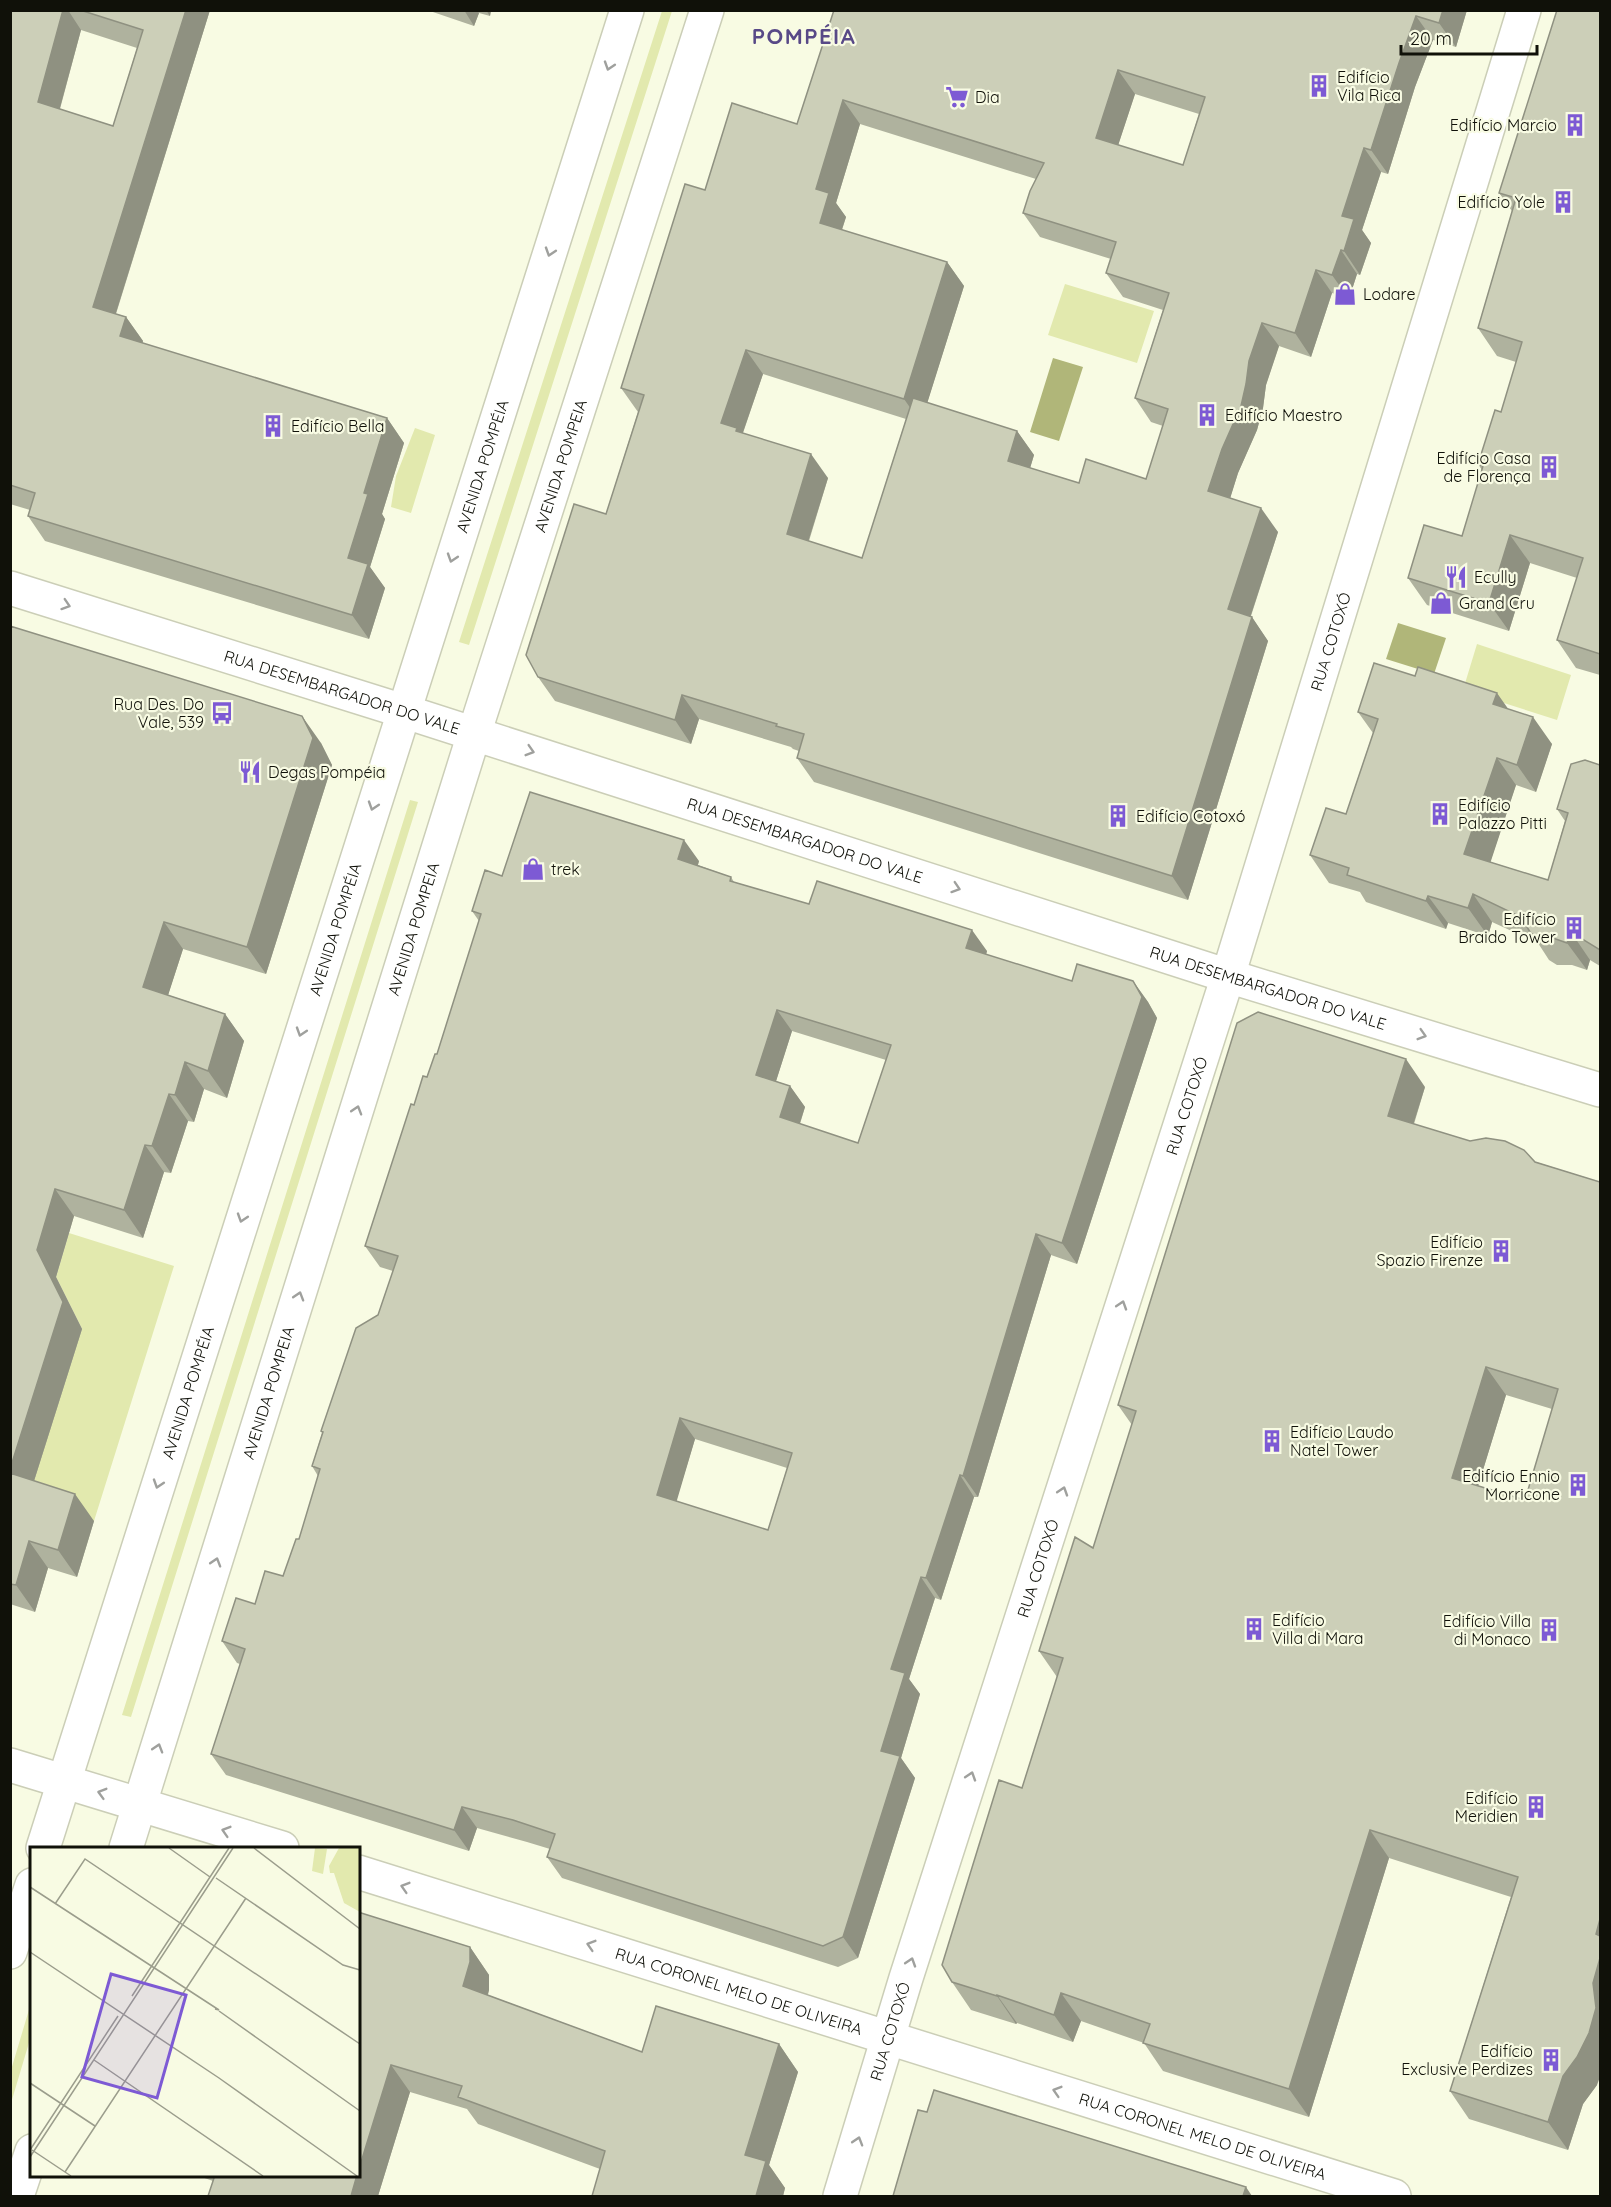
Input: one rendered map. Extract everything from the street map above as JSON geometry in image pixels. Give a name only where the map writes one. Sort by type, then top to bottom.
[{"type":"main road","name":"AVENIDA POMPÉIA","points":[[43,1847],[627,10]]},
{"type":"main road","name":"AVENIDA POMPEIA","points":[[126,1847],[474,734],[707,10]]},
{"type":"main road","name":"RUA COTOXÓ","points":[[840,2196],[910,1967],[1228,976],[1524,10]]},
{"type":"main road","name":"RUA DESEMBARGADOR DO VALE","points":[[10,588],[403,711],[1228,976],[1600,1090]]},
{"type":"main road","points":[[10,1765],[279,1847]]},
{"type":"main road","name":"RUA CORONEL MELO DE OLIVEIRA","points":[[360,1873],[1394,2196]]},
{"type":"main road","points":[[10,1952],[30,1891]]},
{"type":"main road","points":[[17,2196],[30,2157]]},
{"type":"shaded area","points":[[662,11],[672,11],[469,645],[459,642]]},
{"type":"shaded area","points":[[1065,284],[1154,311],[1137,363],[1048,335]]},
{"type":"shaded area","points":[[1053,358],[1083,367],[1059,441],[1030,432]]},
{"type":"shaded area","points":[[415,428],[435,435],[411,513],[391,507],[396,476]]},
{"type":"shaded area","points":[[1398,623],[1446,638],[1434,674],[1386,659]]},
{"type":"shaded area","points":[[1477,644],[1571,675],[1557,720],[1463,690]]},
{"type":"shaded area","points":[[410,800],[418,802],[131,1717],[122,1715]]},
{"type":"shaded area","points":[[69,1233],[174,1266],[94,1521],[11,1495],[10,1448],[82,1329],[56,1277]]},
{"type":"shaded area","points":[[30,2006],[30,2039],[11,2103],[11,2070]]},
{"type":"building","points":[[10,10],[63,10],[38,102],[113,126],[143,30],[80,10],[186,10],[93,307],[126,317],[120,336],[387,418],[364,493],[368,494],[348,558],[368,564],[352,615],[28,516],[35,493],[10,485]]},
{"type":"building","points":[[834,10],[1443,10],[1439,23],[1416,16],[1371,150],[1364,148],[1342,216],[1354,219],[1344,251],[1341,250],[1332,275],[1316,270],[1295,333],[1262,323],[1249,361],[1241,406],[1222,449],[1208,491],[1261,508],[1228,609],[1252,617],[1172,876],[797,758],[804,734],[776,726],[777,724],[682,695],[675,720],[538,677],[526,655],[574,504],[606,514],[644,395],[621,388],[685,184],[705,190],[732,103],[797,124]],"holes":[[[1118,70],[1205,97],[1183,165],[1096,138]],[[843,100],[1044,163],[1030,191],[1023,213],[1116,242],[1106,273],[1169,293],[1135,398],[1168,409],[1146,479],[1086,459],[1079,483],[1008,461],[1017,431],[913,398],[862,558],[787,534],[811,454],[736,431],[737,428],[721,423],[746,350],[904,399],[947,262],[820,223],[829,193],[816,189]]]},
{"type":"building","points":[[1557,10],[1600,10],[1600,654],[1557,640],[1583,558],[1510,535],[1489,603],[1408,578],[1424,525],[1462,536],[1483,466],[1478,464],[1495,410],[1501,412],[1522,342],[1478,328],[1516,198],[1499,193]]},
{"type":"building","points":[[10,626],[302,716],[313,738],[247,947],[164,922],[143,987],[225,1014],[208,1071],[185,1062],[175,1095],[169,1094],[152,1146],[145,1145],[124,1210],[55,1189],[37,1250],[63,1302],[10,1469]]},
{"type":"building","points":[[1374,663],[1415,676],[1418,667],[1497,693],[1493,704],[1533,717],[1517,765],[1497,758],[1464,854],[1548,880],[1568,813],[1557,809],[1571,764],[1585,760],[1600,765],[1600,950],[1571,932],[1567,943],[1553,938],[1537,938],[1530,932],[1521,917],[1473,894],[1468,908],[1428,896],[1426,901],[1347,875],[1349,868],[1310,855],[1326,808],[1346,814],[1378,719],[1358,712]]},
{"type":"building","points":[[530,792],[684,840],[678,859],[731,877],[730,881],[809,904],[817,881],[972,930],[966,948],[1072,981],[1077,964],[1133,981],[1142,997],[1062,1243],[1036,1234],[963,1476],[960,1475],[926,1578],[921,1577],[891,1669],[905,1673],[881,1751],[900,1756],[843,1937],[823,1946],[547,1857],[555,1834],[513,1820],[462,1807],[454,1830],[211,1754],[245,1649],[222,1641],[236,1598],[255,1604],[265,1571],[283,1576],[296,1539],[299,1539],[320,1469],[312,1466],[323,1432],[321,1431],[356,1328],[378,1315],[398,1256],[365,1246],[411,1104],[414,1105],[423,1076],[427,1077],[435,1054],[437,1054],[481,914],[472,911],[485,870],[502,876]],"holes":[[[777,1010],[891,1045],[858,1143],[780,1117],[790,1086],[756,1075]],[[680,1418],[792,1453],[768,1530],[657,1495]]]},
{"type":"building","points":[[1258,1012],[1406,1059],[1388,1116],[1470,1141],[1486,1138],[1505,1141],[1524,1150],[1535,1162],[1600,1182],[1600,1919],[1596,1934],[1600,1936],[1600,1958],[1593,1983],[1596,2008],[1589,2033],[1577,2057],[1563,2076],[1548,2122],[1450,2091],[1518,1877],[1370,1830],[1289,2089],[1143,2043],[1150,2024],[1061,1993],[1054,2015],[952,1982],[942,1965],[999,1780],[1022,1788],[1063,1658],[1039,1651],[1075,1537],[1093,1548],[1136,1411],[1118,1405],[1237,1023]],"holes":[[[1486,1367],[1558,1389],[1525,1500],[1452,1478]]]},
{"type":"building","points":[[10,1473],[75,1494],[58,1550],[29,1541],[16,1585],[10,1584]]},
{"type":"building","points":[[360,1913],[470,1947],[470,1962],[463,1986],[642,2052],[656,2006],[779,2044],[745,2155],[766,2161],[756,2196],[592,2196],[605,2151],[458,2097],[462,2086],[391,2065],[360,2166]]},
{"type":"building","points":[[934,2090],[1246,2187],[1243,2196],[893,2196],[918,2110],[927,2112]]},
{"type":"building","points":[[214,2177],[356,2177],[351,2196],[208,2196]]},
{"type":"place","name":"Edifício Vila Rica","points":[[1319,86]]},
{"type":"place","name":"Dia","points":[[957,97]]},
{"type":"place","name":"Edifício Marcio","points":[[1575,125]]},
{"type":"place","name":"Edifício Yole","points":[[1563,202]]},
{"type":"place","name":"Lodare","points":[[1345,294]]},
{"type":"place","name":"Edifício Maestro","points":[[1207,415]]},
{"type":"place","name":"Edifício Bella","points":[[273,426]]},
{"type":"place","name":"Edifício Casa de Florença","points":[[1549,467]]},
{"type":"place","name":"Ecully","points":[[1456,577]]},
{"type":"place","name":"Grand Cru","points":[[1441,603]]},
{"type":"place","name":"Rua Des. Do Vale, 539","points":[[222,713]]},
{"type":"place","name":"Degas Pompéia","points":[[250,772]]},
{"type":"place","name":"Edifício Palazzo Pitti","points":[[1440,814]]},
{"type":"place","name":"Edifício Cotoxó","points":[[1118,816]]},
{"type":"place","name":"trek","points":[[533,869]]},
{"type":"place","name":"Edifício Braido Tower","points":[[1574,928]]},
{"type":"place","name":"Edifício Spazio Firenze","points":[[1501,1251]]},
{"type":"place","name":"Edifício Laudo Natel Tower","points":[[1272,1441]]},
{"type":"place","name":"Edifício Ennio Morricone","points":[[1578,1485]]},
{"type":"place","name":"Edifício Villa di Mara","points":[[1254,1629]]},
{"type":"place","name":"Edifício Villa di Monaco","points":[[1549,1630]]},
{"type":"place","name":"Edifício Meridien","points":[[1536,1807]]},
{"type":"place","name":"Edifício Exclusive Perdizes","points":[[1551,2060]]},
{"type":"district","name":"POMPÉIA","points":[[804,36]]}]
